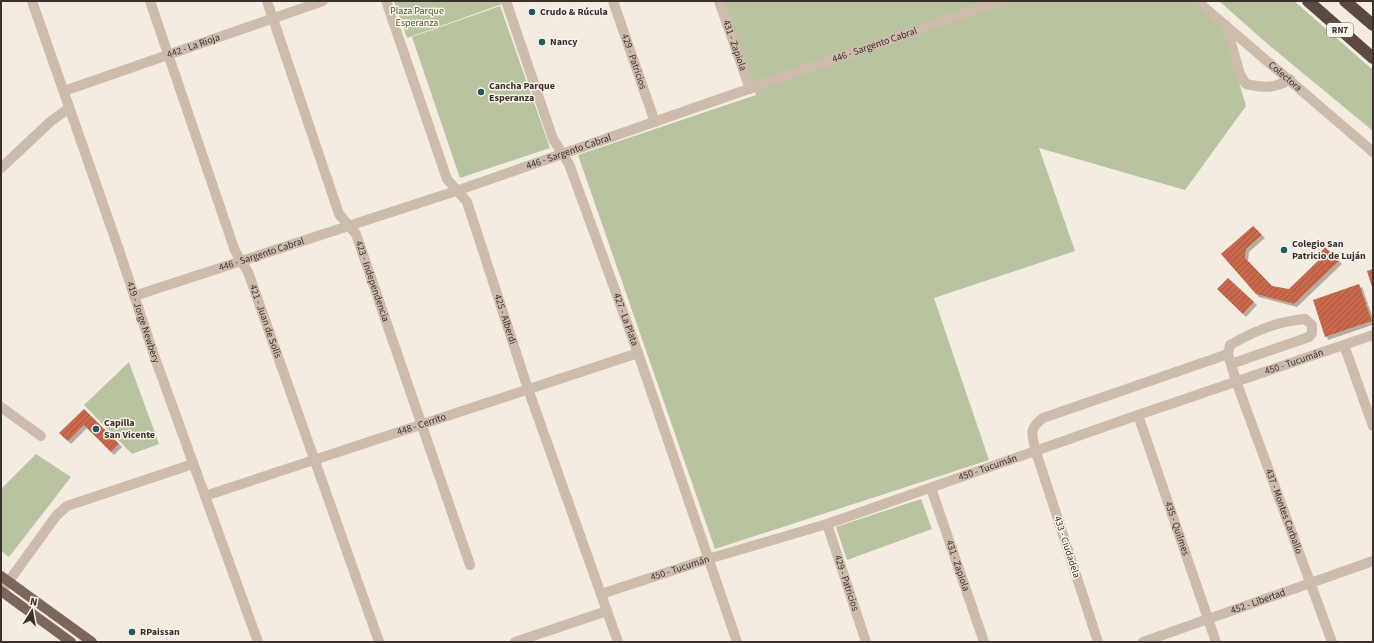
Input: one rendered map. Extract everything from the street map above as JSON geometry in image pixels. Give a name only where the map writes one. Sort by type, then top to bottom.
[{"type":"highway","name":"RN7","points":[[1308,1],[1373,58]]},
{"type":"highway","name":"RN7","points":[[1345,1],[1373,26]]},
{"type":"main road","points":[[5,578],[92,642]]},
{"type":"main road","points":[[1,591],[71,642]]},
{"type":"street","name":"419 - Jorge Newbery","points":[[32,1],[193,464],[258,642]]},
{"type":"street","name":"421 - Juan de Solís","points":[[150,1],[235,251],[248,272],[378,642]]},
{"type":"street","name":"423 - Independencia","points":[[267,1],[339,214],[356,234],[470,565]]},
{"type":"street","name":"442 - La Rioja","points":[[64,91],[323,1]]},
{"type":"street","name":"425 - Alberdi","points":[[386,1],[447,179],[467,202],[528,389],[618,642]]},
{"type":"street","name":"427 - La Plata","points":[[506,1],[553,139],[569,164],[638,353],[737,642]]},
{"type":"street","name":"429 - Patricios","points":[[613,1],[655,122]]},
{"type":"street","name":"431 - Zapiola","points":[[720,1],[750,89]]},
{"type":"street","name":"446 - Sargento Cabral","points":[[134,296],[456,191],[1001,1]]},
{"type":"street","name":"Colectora","points":[[1198,1],[1373,152]]},
{"type":"street","points":[[1226,25],[1240,74],[1246,84],[1261,88],[1279,86],[1290,79]]},
{"type":"street","points":[[1,168],[50,122],[69,108]]},
{"type":"street","points":[[1305,318],[1312,325],[1312,333],[1309,337],[1229,359],[1230,345],[1248,335],[1305,318]]},
{"type":"street","name":"450 - Tucumán","points":[[601,594],[708,559],[827,524],[1236,381],[1373,335]]},
{"type":"street","points":[[1344,345],[1373,426]]},
{"type":"street","name":"448 - Cerrito","points":[[205,496],[638,353]]},
{"type":"street","name":"437 - Montes Carballo","points":[[1229,359],[1332,642]]},
{"type":"street","name":"433 - Ciudadela","points":[[1098,642],[1036,452],[1031,433],[1035,424],[1043,418],[1229,359]]},
{"type":"street","points":[[1,407],[41,436]]},
{"type":"street","name":"435 - Quilmes","points":[[1138,415],[1216,642]]},
{"type":"street","points":[[1,591],[5,578],[56,516],[67,506],[193,464]]},
{"type":"street","name":"431 - Zapiola","points":[[930,488],[984,642]]},
{"type":"street","name":"429 - Patricios","points":[[827,524],[866,642]]},
{"type":"street","name":"452 - Libertad","points":[[1143,642],[1373,561]]},
{"type":"street","points":[[515,642],[607,611]]},
{"type":"green space","name":"Plaza Parque Esperanza","points":[[394,1],[501,1],[502,4],[407,38]]},
{"type":"green space","points":[[723,1],[1192,1],[1222,23],[1246,106],[1185,190],[1039,148],[1075,251],[934,298],[989,460],[715,549],[578,155],[756,95]]},
{"type":"green space","points":[[1219,1],[1294,1],[1373,70],[1373,131],[1270,46]]},
{"type":"green space","name":"Cancha Parque Esperanza","points":[[500,6],[550,148],[460,178],[412,37]]},
{"type":"green space","points":[[129,362],[159,444],[132,454],[84,405]]},
{"type":"green space","points":[[36,454],[71,477],[9,557],[1,551],[1,489]]},
{"type":"green space","points":[[921,499],[932,529],[847,560],[836,527]]},
{"type":"building","points":[[1253,226],[1262,235],[1246,249],[1245,258],[1272,286],[1289,289],[1323,256],[1320,253],[1325,247],[1339,261],[1294,304],[1256,294],[1221,254]]},
{"type":"building","points":[[1373,269],[1373,290],[1367,271]]},
{"type":"building","points":[[1228,278],[1254,302],[1243,314],[1217,289]]},
{"type":"building","points":[[1359,284],[1372,321],[1325,337],[1313,300]]},
{"type":"building","name":"Capilla San Vicente","points":[[84,409],[119,444],[111,452],[84,425],[68,441],[59,433]]},
{"type":"place","name":"Crudo & Rúcula","points":[[532,12]]},
{"type":"place","name":"Nancy","points":[[542,42]]},
{"type":"place","name":"Cancha Parque Esperanza","points":[[481,92]]},
{"type":"place","name":"Colegio San Patricio de Luján","points":[[1284,250]]},
{"type":"place","name":"Capilla San Vicente","points":[[96,429]]},
{"type":"place","name":"RPaissan","points":[[132,632]]}]
